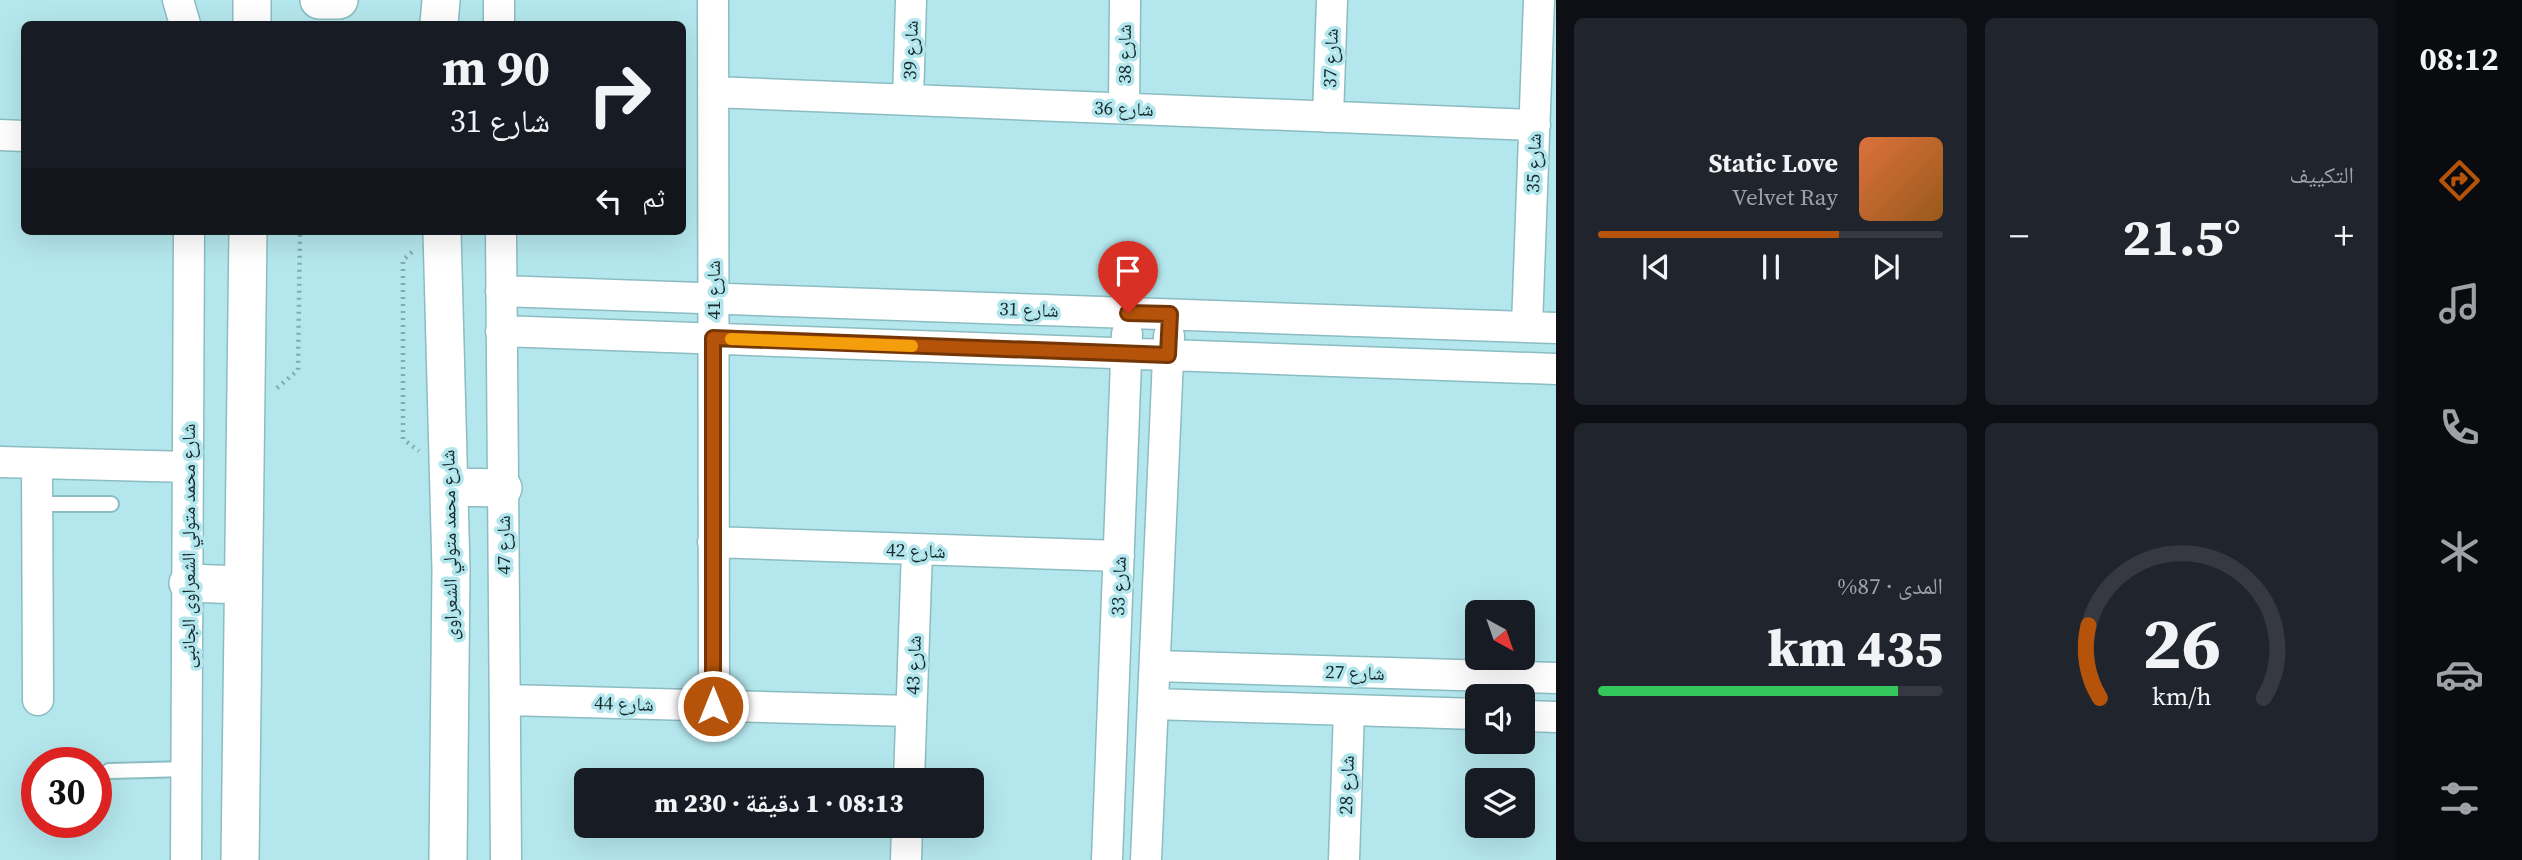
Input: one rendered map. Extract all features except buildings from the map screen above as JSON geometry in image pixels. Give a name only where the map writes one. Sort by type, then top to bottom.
[{"type":"street","points":[[178,0],[183,21]]},
{"type":"street","points":[[252,21],[253,0]]},
{"type":"street","points":[[319,0],[339,0]]},
{"type":"street","points":[[439,21],[441,0]]},
{"type":"street","points":[[499,0],[499,21]]},
{"type":"street","name":"شارع 41","points":[[713,0],[713,706]]},
{"type":"street","name":"شارع 39","points":[[908,100],[911,0]]},
{"type":"street","name":"شارع 38","points":[[1124,108],[1125,0]]},
{"type":"street","name":"شارع 37","points":[[1328,117],[1332,0]]},
{"type":"street","name":"شارع 35","points":[[1539,0],[1535,125],[1541,327]]},
{"type":"street","name":"شارع 36","points":[[713,92],[1535,125]]},
{"type":"street","points":[[0,135],[21,136]]},
{"type":"street","name":"شارع محمد متولي الشعراوى الجانبى","points":[[186,860],[189,235]]},
{"type":"street","points":[[240,860],[248,235]]},
{"type":"street","name":"شارع محمد متولي الشعراوى","points":[[442,235],[451,570],[448,860]]},
{"type":"street","name":"شارع 47","points":[[500,235],[506,860]]},
{"type":"street","name":"شارع 31","points":[[501,291],[1541,327]]},
{"type":"street","name":"شارع 33","points":[[1107,860],[1128,313]]},
{"type":"street","name":"شارع 33","points":[[1146,860],[1170,314]]},
{"type":"street","points":[[501,331],[1556,369]]},
{"type":"street","points":[[0,462],[188,467]]},
{"type":"street","points":[[37,463],[38,700]]},
{"type":"street","points":[[450,487],[503,488]]},
{"type":"street","name":"شارع 42","points":[[713,542],[1119,556]]},
{"type":"street","name":"شارع 43","points":[[909,768],[917,550]]},
{"type":"street","points":[[188,583],[242,584]]},
{"type":"street","name":"شارع 27","points":[[1155,666],[1556,678]]},
{"type":"street","name":"شارع 44","points":[[505,700],[911,711]]},
{"type":"street","name":"شارع 27","points":[[1153,704],[1465,714]]},
{"type":"street","name":"شارع 28","points":[[1344,860],[1349,710]]},
{"type":"street","points":[[1535,716],[1556,717]]},
{"type":"street","points":[[906,860],[907,838]]},
{"type":"lane","points":[[37,505],[111,504]]},
{"type":"lane","points":[[112,771],[187,769]]},
{"type":"path","points":[[276,400],[277,386],[298,370],[300,235]]},
{"type":"slow traffic","points":[[731,339],[912,346]]},
{"type":"route","points":[[713,706],[713,338],[1168,355],[1170,314],[1128,313]]}]
